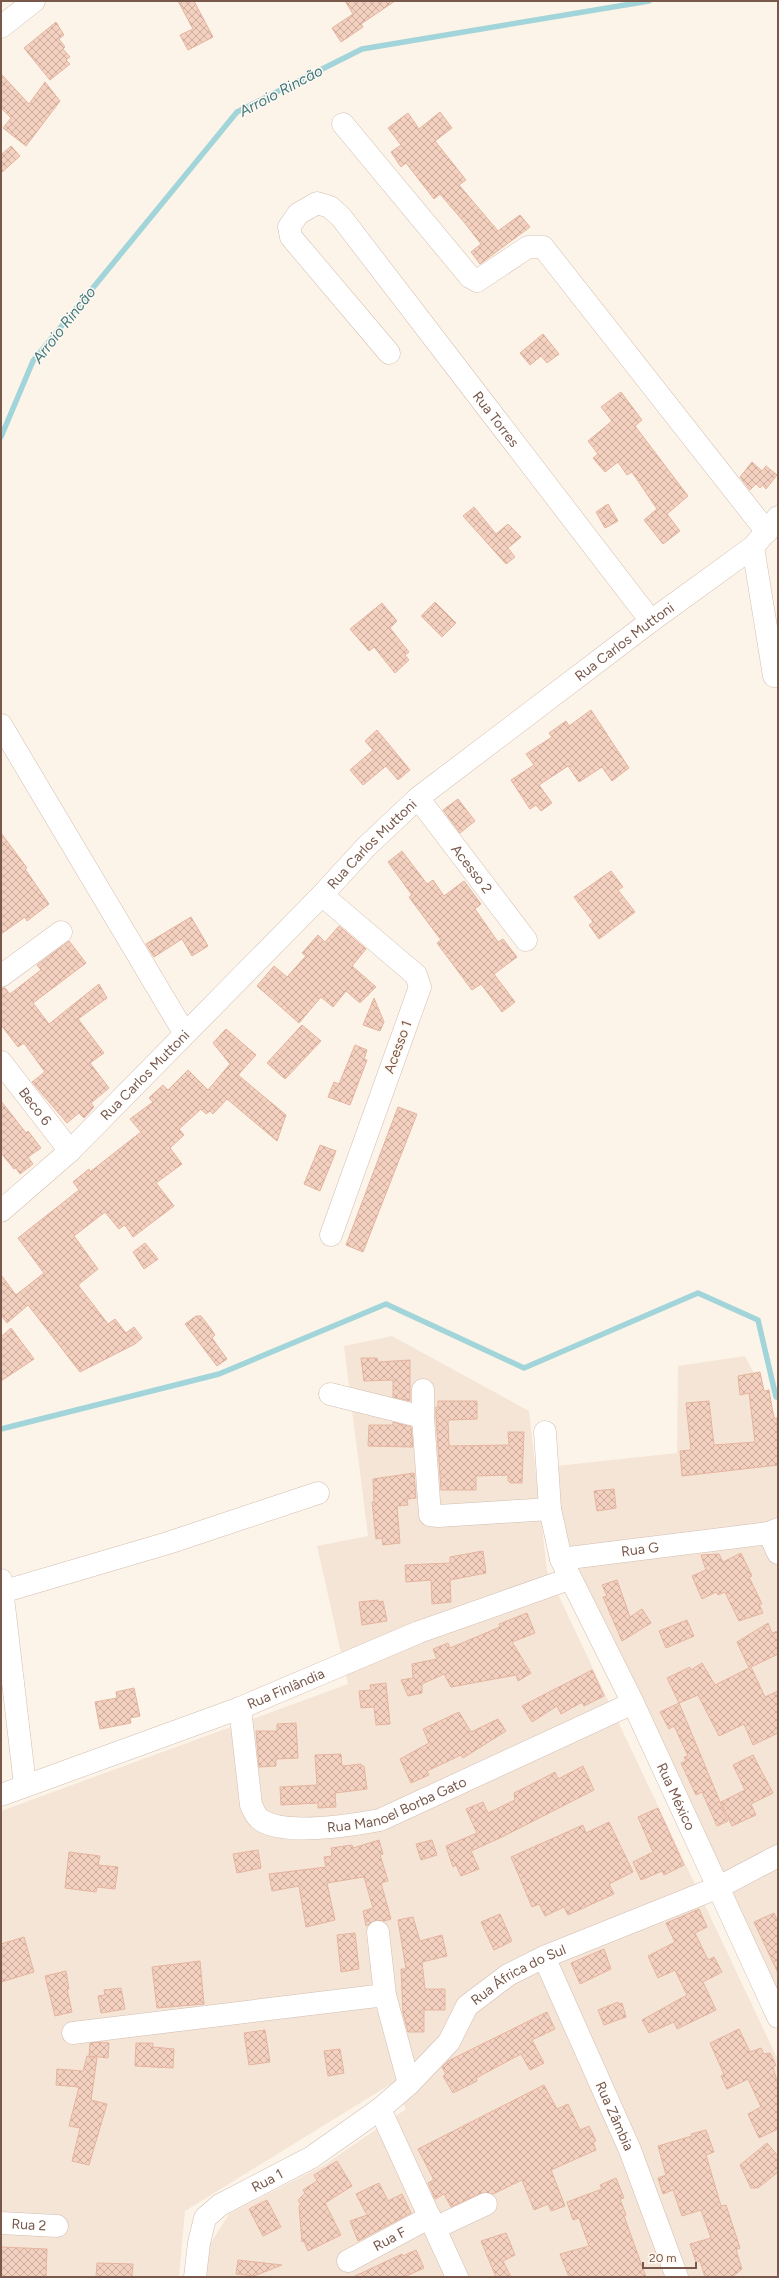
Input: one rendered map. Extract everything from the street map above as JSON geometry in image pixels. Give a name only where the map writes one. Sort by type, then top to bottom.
[{"type":"street","points":[[1,27],[34,1]]},
{"type":"street","points":[[343,124],[470,277],[477,281],[528,247],[543,247],[766,532],[774,676],[778,676]]},
{"type":"street","name":"Rua Torres","points":[[389,353],[291,237],[289,228],[298,214],[316,203],[330,207],[341,217],[651,621]]},
{"type":"street","name":"Rua Carlos Muttoni","points":[[1,1211],[70,1151],[322,895],[366,847],[418,798],[766,532]]},
{"type":"street","points":[[1,725],[185,1034]]},
{"type":"street","name":"Acesso 2","points":[[418,798],[526,940]]},
{"type":"street","name":"Acesso 1","points":[[322,895],[416,975],[420,987],[331,1235]]},
{"type":"street","points":[[1,976],[61,932]]},
{"type":"street","name":"Beco 6","points":[[1,1062],[70,1151]]},
{"type":"street","points":[[423,1390],[423,1417],[430,1515],[438,1516],[550,1509]]},
{"type":"street","points":[[330,1394],[423,1417]]},
{"type":"street","points":[[545,1432],[550,1509],[561,1559]]},
{"type":"street","points":[[25,1785],[2,1586],[168,1543],[318,1493]]},
{"type":"street","points":[[774,1531],[778,1553]]},
{"type":"street","name":"Rua G","points":[[561,1559],[774,1531]]},
{"type":"street","name":"Rua México","points":[[561,1559],[569,1579],[633,1704],[778,2017]]},
{"type":"street","name":"Rua Finlândia","points":[[1,1796],[25,1785],[240,1708],[419,1632],[569,1579]]},
{"type":"street","name":"Rua Manoel Borba Gato","points":[[240,1708],[251,1805],[255,1814],[262,1821],[296,1829],[355,1825],[380,1820],[633,1704]]},
{"type":"street","name":"Rua África do Sul","points":[[380,2109],[409,2084],[449,2042],[467,2006],[508,1975],[544,1957],[719,1887],[778,1856]]},
{"type":"street","points":[[378,1932],[385,1995],[409,2084]]},
{"type":"street","name":"Rua Zâmbia","points":[[544,1957],[630,2150],[677,2277]]},
{"type":"street","points":[[73,2033],[385,1995]]},
{"type":"street","points":[[380,2109],[457,2277]]},
{"type":"street","name":"Rua 1","points":[[194,2277],[199,2243],[205,2218],[220,2205],[312,2157],[380,2109]]},
{"type":"street","name":"Rua F","points":[[348,2261],[432,2223],[486,2204]]},
{"type":"street","name":"Rua 2","points":[[1,2223],[57,2226]]},
{"type":"shaded area","points":[[392,1336],[529,1411],[547,1571],[778,2060],[778,2277],[205,2277],[209,2246],[229,2214],[324,2165],[406,2109],[391,2084],[185,2211],[179,2277],[1,2277],[1,1811],[348,1684],[317,1546],[368,1536],[344,1346]]},
{"type":"shaded area","points":[[745,1356],[778,1420],[778,1992],[583,1588],[558,1518],[556,1466],[677,1453],[678,1366]]},
{"type":"building","points":[[178,1],[194,1],[213,37],[188,50],[180,35],[193,29]]},
{"type":"building","points":[[345,1],[395,1],[361,24],[363,27],[341,42],[332,28],[353,14]]},
{"type":"building","points":[[56,22],[64,35],[59,39],[65,47],[63,49],[70,57],[66,60],[70,64],[50,80],[24,48]]},
{"type":"building","points":[[1,74],[29,104],[45,82],[60,101],[26,146],[3,128],[11,118],[1,108]]},
{"type":"building","points":[[440,112],[452,128],[435,141],[466,180],[459,185],[498,231],[520,215],[530,227],[480,264],[471,252],[481,244],[464,222],[440,194],[434,199],[406,163],[401,167],[391,152],[401,145],[388,128],[408,113],[419,129]]},
{"type":"building","points":[[11,146],[20,156],[1,173],[1,155]]},
{"type":"building","points":[[543,334],[559,354],[547,363],[541,356],[530,365],[520,353]]},
{"type":"building","points":[[621,392],[642,420],[635,426],[688,496],[667,514],[680,531],[663,544],[644,520],[657,509],[632,472],[627,475],[618,462],[605,472],[593,458],[598,454],[588,441],[612,421],[601,407]]},
{"type":"building","points":[[752,462],[762,471],[766,466],[777,475],[766,489],[762,485],[760,488],[756,484],[750,490],[740,477]]},
{"type":"building","points":[[608,504],[618,521],[605,528],[596,512]]},
{"type":"building","points":[[474,507],[496,534],[508,524],[521,537],[508,548],[515,557],[506,564],[463,516]]},
{"type":"building","points":[[435,602],[456,623],[442,637],[421,616]]},
{"type":"building","points":[[382,603],[397,621],[390,628],[409,652],[405,655],[409,660],[395,673],[374,647],[369,651],[350,629]]},
{"type":"building","points":[[591,710],[629,768],[612,781],[602,767],[579,782],[568,766],[539,785],[552,803],[541,811],[536,805],[530,809],[511,780],[534,765],[526,754],[552,737],[549,733],[566,721],[569,726]]},
{"type":"building","points":[[377,730],[410,770],[398,780],[386,766],[363,785],[350,770],[373,750],[365,741]]},
{"type":"building","points":[[458,799],[475,821],[460,833],[443,810]]},
{"type":"building","points":[[1,833],[27,868],[25,869],[49,904],[27,921],[25,917],[1,934]]},
{"type":"building","points":[[402,851],[427,884],[433,880],[444,896],[464,881],[481,904],[475,909],[498,942],[503,939],[517,957],[494,974],[515,1002],[502,1012],[481,984],[472,990],[437,943],[441,940],[409,897],[412,895],[388,862]]},
{"type":"building","points":[[611,871],[623,887],[618,890],[635,912],[599,939],[589,925],[593,922],[574,897]]},
{"type":"building","points":[[191,917],[208,946],[192,956],[182,939],[154,957],[146,944]]},
{"type":"building","points":[[339,926],[366,949],[352,966],[376,987],[360,1003],[346,991],[333,1007],[321,997],[299,1023],[257,986],[274,966],[287,977],[306,956],[302,953],[318,935],[325,942]]},
{"type":"building","points":[[69,941],[86,963],[33,1003],[49,1024],[99,984],[107,998],[78,1019],[104,1053],[90,1063],[109,1088],[91,1103],[94,1107],[84,1118],[79,1113],[67,1123],[32,1082],[45,1072],[24,1043],[18,1047],[1,1025],[1,988],[5,988],[10,994],[41,970],[37,965]]},
{"type":"building","points":[[374,998],[384,1022],[380,1031],[363,1025]]},
{"type":"building","points":[[302,1025],[321,1041],[285,1079],[267,1063]]},
{"type":"building","points":[[226,1029],[256,1055],[238,1075],[286,1115],[277,1141],[227,1099],[213,1114],[210,1111],[206,1114],[201,1109],[179,1129],[184,1135],[170,1148],[182,1164],[156,1183],[174,1206],[133,1237],[125,1225],[119,1229],[105,1212],[74,1236],[98,1269],[78,1285],[108,1324],[115,1319],[126,1333],[134,1327],[142,1338],[135,1344],[80,1372],[28,1305],[7,1323],[1,1315],[1,1275],[16,1295],[44,1273],[18,1238],[79,1190],[73,1182],[89,1169],[90,1172],[141,1132],[130,1119],[153,1102],[149,1098],[163,1085],[168,1090],[188,1070],[208,1090],[230,1064],[213,1043]]},
{"type":"building","points":[[355,1045],[367,1050],[364,1059],[367,1060],[350,1105],[328,1097],[334,1082],[339,1084]]},
{"type":"building","points":[[1,1101],[26,1133],[28,1131],[41,1148],[28,1157],[33,1164],[20,1174],[1,1153]]},
{"type":"building","points":[[398,1107],[417,1114],[363,1252],[346,1245]]},
{"type":"building","points":[[320,1145],[336,1151],[320,1191],[304,1184]]},
{"type":"building","points":[[145,1243],[158,1259],[144,1269],[133,1252]]},
{"type":"building","points":[[196,1316],[201,1316],[211,1329],[215,1335],[212,1338],[227,1359],[217,1366],[185,1324]]},
{"type":"building","points":[[11,1328],[34,1359],[1,1381],[1,1337]]},
{"type":"building","points":[[361,1358],[377,1358],[378,1362],[410,1360],[410,1401],[393,1397],[393,1380],[364,1381]]},
{"type":"building","points":[[760,1372],[764,1391],[769,1390],[774,1419],[777,1418],[778,1465],[682,1476],[680,1451],[691,1450],[686,1403],[709,1401],[714,1445],[755,1442],[749,1393],[740,1395],[738,1376]]},
{"type":"building","points":[[438,1401],[477,1401],[477,1419],[448,1420],[449,1446],[509,1445],[508,1432],[524,1432],[522,1483],[511,1483],[508,1481],[508,1475],[476,1476],[476,1490],[441,1490],[436,1417],[436,1407],[438,1407]]},
{"type":"building","points":[[393,1422],[411,1427],[413,1447],[368,1446],[369,1425],[393,1425]]},
{"type":"building","points":[[414,1473],[416,1498],[407,1499],[408,1505],[397,1506],[400,1543],[383,1545],[382,1538],[376,1539],[372,1502],[374,1502],[373,1479]]},
{"type":"building","points":[[614,1489],[616,1508],[597,1511],[594,1491]]},
{"type":"building","points":[[483,1551],[486,1573],[450,1580],[451,1602],[432,1604],[431,1580],[406,1582],[405,1565],[450,1563],[450,1557]]},
{"type":"building","points":[[741,1553],[752,1576],[749,1577],[762,1604],[759,1604],[763,1613],[739,1621],[725,1592],[718,1595],[716,1592],[702,1599],[692,1576],[706,1570],[701,1555],[719,1554],[723,1562]]},
{"type":"building","points":[[617,1580],[630,1617],[642,1609],[651,1623],[622,1641],[603,1597],[607,1596],[602,1585]]},
{"type":"building","points":[[378,1600],[378,1602],[383,1601],[387,1621],[362,1625],[359,1602]]},
{"type":"building","points":[[527,1613],[535,1633],[512,1642],[531,1673],[518,1681],[516,1675],[451,1687],[444,1674],[422,1684],[422,1693],[408,1696],[401,1680],[413,1678],[412,1664],[437,1659],[433,1649],[448,1643],[450,1648],[500,1627],[499,1624]]},
{"type":"building","points":[[687,1620],[694,1636],[666,1648],[659,1631]]},
{"type":"building","points":[[768,1623],[772,1633],[778,1631],[778,1654],[751,1667],[765,1697],[778,1691],[778,1733],[753,1745],[744,1724],[719,1736],[698,1695],[679,1703],[667,1678],[690,1667],[691,1670],[702,1663],[715,1685],[749,1668],[737,1642]]},
{"type":"building","points":[[592,1670],[604,1696],[584,1706],[582,1702],[561,1714],[557,1706],[532,1722],[522,1706]]},
{"type":"building","points":[[386,1683],[390,1724],[376,1725],[374,1707],[361,1708],[359,1691],[371,1690],[370,1685]]},
{"type":"building","points":[[134,1688],[140,1716],[130,1718],[131,1723],[100,1729],[95,1702],[117,1698],[116,1692]]},
{"type":"building","points":[[679,1703],[728,1821],[717,1826],[702,1792],[696,1795],[681,1763],[686,1761],[684,1757],[688,1756],[674,1726],[669,1729],[660,1712]]},
{"type":"building","points":[[459,1712],[471,1732],[498,1719],[506,1731],[463,1758],[461,1755],[427,1771],[429,1775],[411,1783],[400,1759],[429,1743],[423,1729]]},
{"type":"building","points":[[296,1723],[298,1758],[276,1759],[276,1766],[259,1767],[256,1731],[277,1731],[277,1724]]},
{"type":"building","points":[[341,1754],[342,1766],[361,1764],[361,1766],[364,1766],[367,1789],[335,1793],[336,1807],[318,1808],[318,1803],[281,1805],[280,1787],[317,1785],[315,1755]]},
{"type":"building","points":[[753,1755],[773,1793],[751,1804],[756,1815],[732,1826],[721,1802],[745,1790],[733,1765]]},
{"type":"building","points":[[583,1766],[594,1790],[502,1837],[471,1851],[479,1869],[461,1876],[456,1865],[453,1867],[446,1846],[477,1833],[466,1809],[483,1802],[488,1813],[515,1800],[514,1793],[555,1772],[558,1779]]},
{"type":"building","points":[[658,1808],[684,1865],[664,1875],[662,1871],[641,1880],[633,1862],[653,1852],[638,1817]]},
{"type":"building","points":[[609,1822],[633,1872],[609,1884],[614,1894],[568,1915],[564,1907],[545,1916],[539,1904],[532,1907],[511,1857],[583,1825],[586,1833]]},
{"type":"building","points":[[379,1840],[383,1854],[380,1855],[388,1881],[381,1883],[391,1919],[384,1921],[376,1920],[366,1926],[363,1911],[373,1908],[364,1877],[327,1883],[335,1920],[306,1927],[299,1886],[272,1891],[269,1874],[326,1867],[324,1857],[332,1856],[331,1848],[352,1845],[353,1848]]},
{"type":"building","points":[[432,1840],[437,1855],[421,1860],[416,1844]]},
{"type":"building","points":[[258,1850],[261,1868],[237,1873],[233,1854]]},
{"type":"building","points":[[69,1852],[100,1856],[98,1865],[118,1867],[115,1889],[97,1887],[96,1892],[65,1888]]},
{"type":"building","points":[[699,1909],[707,1927],[695,1933],[708,1960],[714,1957],[722,1972],[703,1982],[716,2010],[677,2029],[674,2022],[649,2033],[642,2020],[687,1995],[675,1970],[658,1978],[648,1956],[675,1942],[666,1923]]},
{"type":"building","points":[[774,1913],[778,1922],[778,1973],[754,1922]]},
{"type":"building","points":[[500,1914],[512,1941],[494,1950],[481,1922]]},
{"type":"building","points":[[413,1917],[420,1941],[442,1935],[447,1956],[422,1962],[425,1989],[445,1989],[445,2010],[424,2010],[424,2032],[408,2032],[403,2013],[401,1969],[406,1969],[398,1920]]},
{"type":"building","points":[[355,1933],[359,1969],[341,1972],[337,1935]]},
{"type":"building","points":[[24,1937],[34,1972],[1,1982],[1,1944]]},
{"type":"building","points":[[604,1949],[611,1969],[580,1984],[571,1963]]},
{"type":"building","points":[[200,1961],[204,2004],[157,2008],[152,1967]]},
{"type":"building","points":[[66,1971],[69,1989],[67,1989],[72,2012],[55,2016],[45,1976]]},
{"type":"building","points":[[121,1988],[125,2009],[101,2013],[98,1996],[105,1995],[104,1990]]},
{"type":"building","points":[[618,2002],[619,2004],[622,2003],[626,2017],[604,2025],[598,2010]]},
{"type":"building","points":[[547,2012],[555,2029],[532,2040],[544,2063],[530,2070],[521,2054],[476,2078],[477,2081],[453,2093],[443,2076],[446,2074],[442,2067],[448,2061]]},
{"type":"building","points":[[739,2029],[750,2052],[761,2048],[764,2054],[770,2053],[776,2065],[773,2067],[778,2085],[778,2129],[759,2138],[748,2114],[761,2107],[748,2079],[727,2089],[721,2076],[724,2074],[710,2043]]},
{"type":"building","points":[[265,2030],[270,2062],[249,2065],[244,2033]]},
{"type":"building","points":[[90,2043],[109,2043],[108,2058],[89,2056]]},
{"type":"building","points":[[136,2043],[153,2043],[153,2047],[174,2049],[173,2068],[135,2066]]},
{"type":"building","points":[[340,2049],[344,2073],[328,2076],[324,2051]]},
{"type":"building","points":[[87,2056],[97,2058],[91,2100],[107,2104],[89,2165],[72,2161],[80,2128],[69,2126],[79,2087],[56,2085],[57,2069],[83,2071]]},
{"type":"building","points":[[544,2085],[557,2109],[568,2104],[580,2130],[589,2126],[596,2141],[593,2142],[596,2150],[551,2170],[565,2206],[551,2211],[548,2204],[534,2210],[522,2180],[493,2194],[481,2193],[451,2207],[444,2194],[435,2199],[428,2183],[434,2180],[418,2149]]},
{"type":"building","points":[[706,2130],[714,2152],[706,2155],[721,2206],[726,2205],[740,2248],[736,2250],[742,2269],[732,2277],[705,2277],[700,2261],[696,2262],[690,2244],[711,2238],[701,2210],[682,2216],[673,2190],[663,2194],[658,2178],[666,2175],[658,2146],[692,2136],[691,2134]]},
{"type":"building","points":[[767,2143],[778,2156],[778,2172],[758,2188],[751,2188],[740,2165]]},
{"type":"building","points":[[337,2161],[352,2186],[325,2203],[341,2235],[308,2251],[304,2241],[302,2242],[299,2206],[301,2205],[298,2200],[305,2193],[303,2190],[317,2181],[314,2175]]},
{"type":"building","points":[[616,2178],[624,2198],[620,2199],[626,2215],[624,2216],[646,2277],[569,2277],[560,2254],[589,2246],[579,2218],[573,2220],[567,2202],[602,2189],[600,2185]]},
{"type":"building","points":[[379,2183],[388,2201],[402,2194],[411,2213],[358,2241],[350,2221],[367,2215],[356,2194]]},
{"type":"building","points":[[267,2200],[281,2227],[263,2236],[249,2209]]},
{"type":"building","points":[[506,2233],[515,2255],[503,2261],[511,2277],[496,2277],[481,2241]]},
{"type":"building","points":[[1,2247],[47,2249],[46,2277],[1,2277]]},
{"type":"building","points":[[416,2250],[424,2268],[404,2277],[353,2277],[402,2254],[403,2256]]},
{"type":"building","points":[[238,2260],[282,2265],[254,2276],[236,2274]]},
{"type":"building","points":[[97,2263],[133,2264],[132,2277],[96,2277]]},
{"type":"waterway","name":"Arroio Rincão","points":[[1,437],[33,361],[237,112],[362,49],[649,1]]},
{"type":"waterway","points":[[1,1429],[219,1374],[386,1304],[524,1368],[698,1293],[758,1320],[776,1397],[778,1397]]}]
